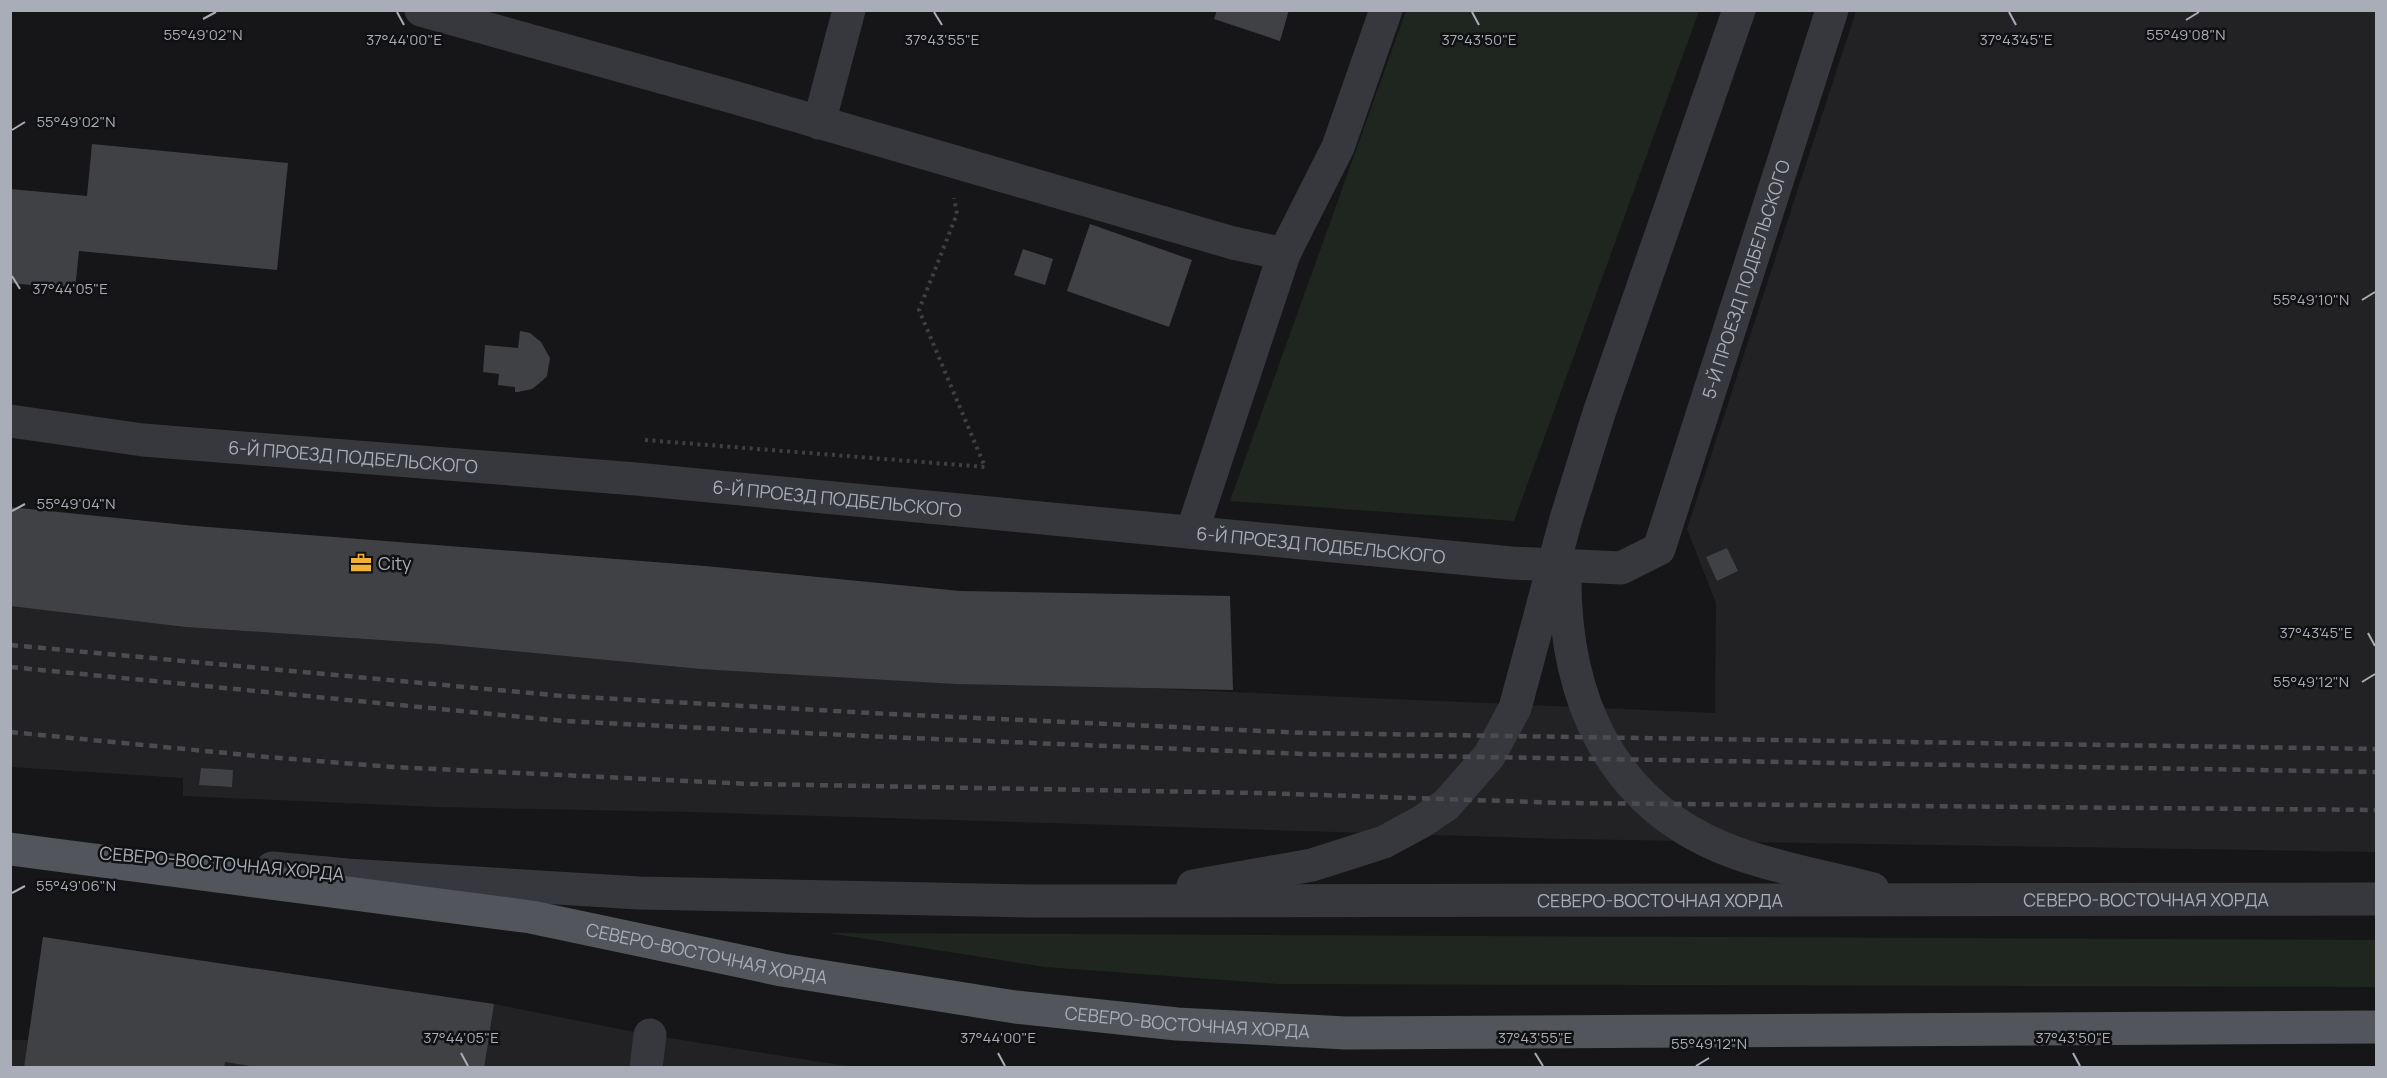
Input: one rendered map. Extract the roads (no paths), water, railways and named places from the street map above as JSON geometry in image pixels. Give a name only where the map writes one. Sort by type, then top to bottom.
[{"type":"main road","name":"СЕВЕРО-ВОСТОЧНАЯ ХОРДА","points":[[10,849],[531,917],[782,970],[1015,1007],[1177,1024],[1346,1033],[2376,1027]]},
{"type":"street","points":[[421,10],[1233,243],[1284,254]]},
{"type":"street","points":[[819,123],[849,10]]},
{"type":"street","points":[[1192,532],[1284,254],[1338,147],[1386,10]]},
{"type":"street","name":"5-Й ПРОЕЗД ПОДБЕЛЬСКОГО","points":[[1659,549],[1832,10]]},
{"type":"street","points":[[1106,901],[1312,864],[1353,853],[1412,827],[1446,805],[1489,756],[1515,708],[1566,519],[1599,412],[1738,11]]},
{"type":"street","name":"6-Й ПРОЕЗД ПОДБЕЛЬСКОГО","points":[[10,422],[143,440],[636,479],[1511,563],[1621,568],[1659,549]]},
{"type":"street","points":[[1566,519],[1565,584],[1575,675],[1593,728],[1608,757],[1626,779],[1676,822],[1705,840],[1737,854],[1918,901]]},
{"type":"street","name":"СЕВЕРО-ВОСТОЧНАЯ ХОРДА","points":[[10,843],[347,875],[639,893],[1106,901],[2376,899]]},
{"type":"street","points":[[646,1068],[650,1035]]},
{"type":"railway","points":[[10,645],[563,696],[1307,733],[2376,749]]},
{"type":"railway","points":[[10,667],[563,721],[886,737],[1304,754],[2376,772]]},
{"type":"railway","points":[[10,732],[393,767],[751,784],[1259,793],[1565,803],[2376,810]]},
{"type":"place","name":"City","points":[[361,563]]}]
